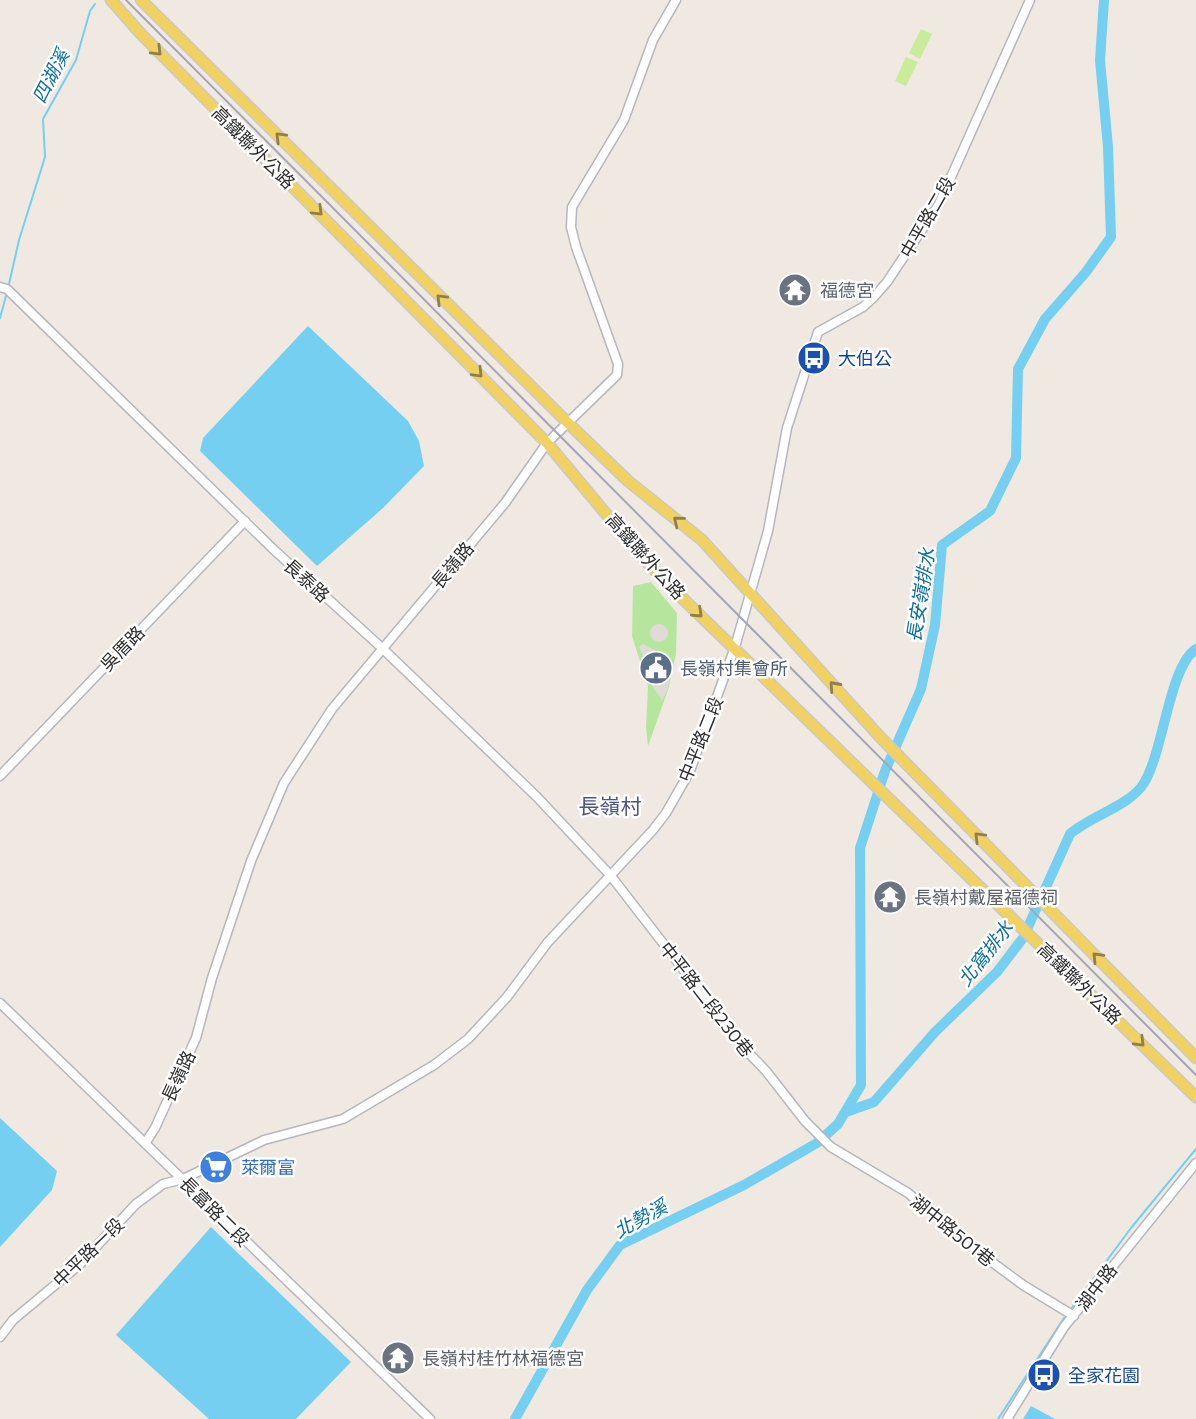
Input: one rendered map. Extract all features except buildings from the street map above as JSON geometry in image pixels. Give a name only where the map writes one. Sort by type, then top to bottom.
[{"type":"main road","name":"高鐵聯外公路","points":[[111,0],[147,41],[547,443],[642,557],[861,774],[1196,1097]]},
{"type":"main road","name":"高鐵聯外公路","points":[[141,0],[566,422],[628,481],[702,540],[880,737],[1196,1059]]},
{"type":"street","name":"長嶺路","points":[[146,1142],[196,1038],[212,978],[251,861],[284,783],[332,709],[505,503],[547,443],[566,422],[612,382],[618,370],[576,247],[571,227],[572,207],[624,120],[653,40],[676,0]]},
{"type":"street","name":"中平路二段","points":[[183,1179],[264,1140],[343,1119],[434,1065],[468,1038],[507,997],[548,942],[666,813],[690,771],[735,648],[768,531],[787,428],[818,332],[863,307],[874,297],[939,204],[1030,0]]},
{"type":"street","name":"長泰路","points":[[0,287],[6,289],[245,521],[537,797],[611,876]]},
{"type":"street","name":"吳厝路","points":[[0,776],[245,521]]},
{"type":"street","name":"中平路二段230巷","points":[[611,876],[744,1048],[766,1071],[805,1121],[831,1147]]},
{"type":"street","name":"長富路二段","points":[[0,1003],[430,1419]]},
{"type":"street","name":"湖中路501巷","points":[[831,1147],[908,1193],[1014,1278],[1074,1316]]},
{"type":"street","name":"湖中路","points":[[1007,1419],[1059,1336],[1196,1163]]},
{"type":"street","name":"中平路一段","points":[[0,1337],[13,1320],[79,1265],[136,1204],[163,1184],[183,1179]]},
{"type":"green space","points":[[921,29],[932,34],[920,59],[909,53]]},
{"type":"green space","points":[[906,57],[918,62],[906,86],[895,81]]},
{"type":"green space","points":[[651,582],[677,613],[676,654],[668,690],[648,746],[648,686],[632,636],[633,586]]},
{"type":"shaded area","points":[[655,624],[663,624],[668,633],[666,640],[655,642],[650,637],[650,629]]},
{"type":"shaded area","points":[[643,644],[664,655],[645,660],[639,647]]},
{"type":"shaded area","points":[[670,675],[667,691],[662,700],[650,683]]},
{"type":"water","points":[[308,326],[408,421],[419,441],[424,466],[383,508],[317,566],[200,451],[203,438]]},
{"type":"water","points":[[0,1118],[57,1171],[52,1190],[0,1247]]},
{"type":"water","points":[[211,1227],[351,1362],[296,1419],[209,1419],[116,1335]]},
{"type":"water","points":[[1031,1406],[1055,1419],[1023,1419]]},
{"type":"waterway","name":"長安嶺排水","points":[[515,1419],[587,1290],[620,1245],[744,1185],[817,1143],[838,1124],[861,1085],[860,848],[885,771],[921,689],[935,625],[942,545],[990,511],[1016,458],[1018,369],[1045,319],[1086,272],[1111,237],[1108,147],[1100,60],[1104,0]]},
{"type":"waterway","name":"四湖溪","points":[[9,284],[19,240],[45,157],[43,119],[76,60],[90,11],[95,4]]},
{"type":"waterway","name":"四湖溪","points":[[0,318],[6,296]]},
{"type":"waterway","name":"北窩排水","points":[[846,1112],[874,1102],[935,1032],[997,972],[1023,938],[1070,834],[1138,791],[1151,769],[1179,673],[1196,649]]},
{"type":"waterway","points":[[1071,1309],[1131,1228],[1196,1149]]},
{"type":"waterway","points":[[998,1419],[1064,1318]]},
{"type":"railway","points":[[126,0],[1196,1075]]},
{"type":"place","name":"福德宮","points":[[795,290]]},
{"type":"place","name":"大伯公","points":[[814,358]]},
{"type":"place","name":"長嶺村集會所","points":[[656,668]]},
{"type":"place","name":"長嶺村戴屋福德祠","points":[[890,897]]},
{"type":"place","name":"萊爾富","points":[[216,1167]]},
{"type":"place","name":"長嶺村桂竹林福德宮","points":[[398,1358]]},
{"type":"place","name":"全家花園","points":[[1044,1375]]},
{"type":"district","name":"長嶺村","points":[[610,805]]},
{"type":"water label","name":"北勢溪","points":[[640,1218]]}]
